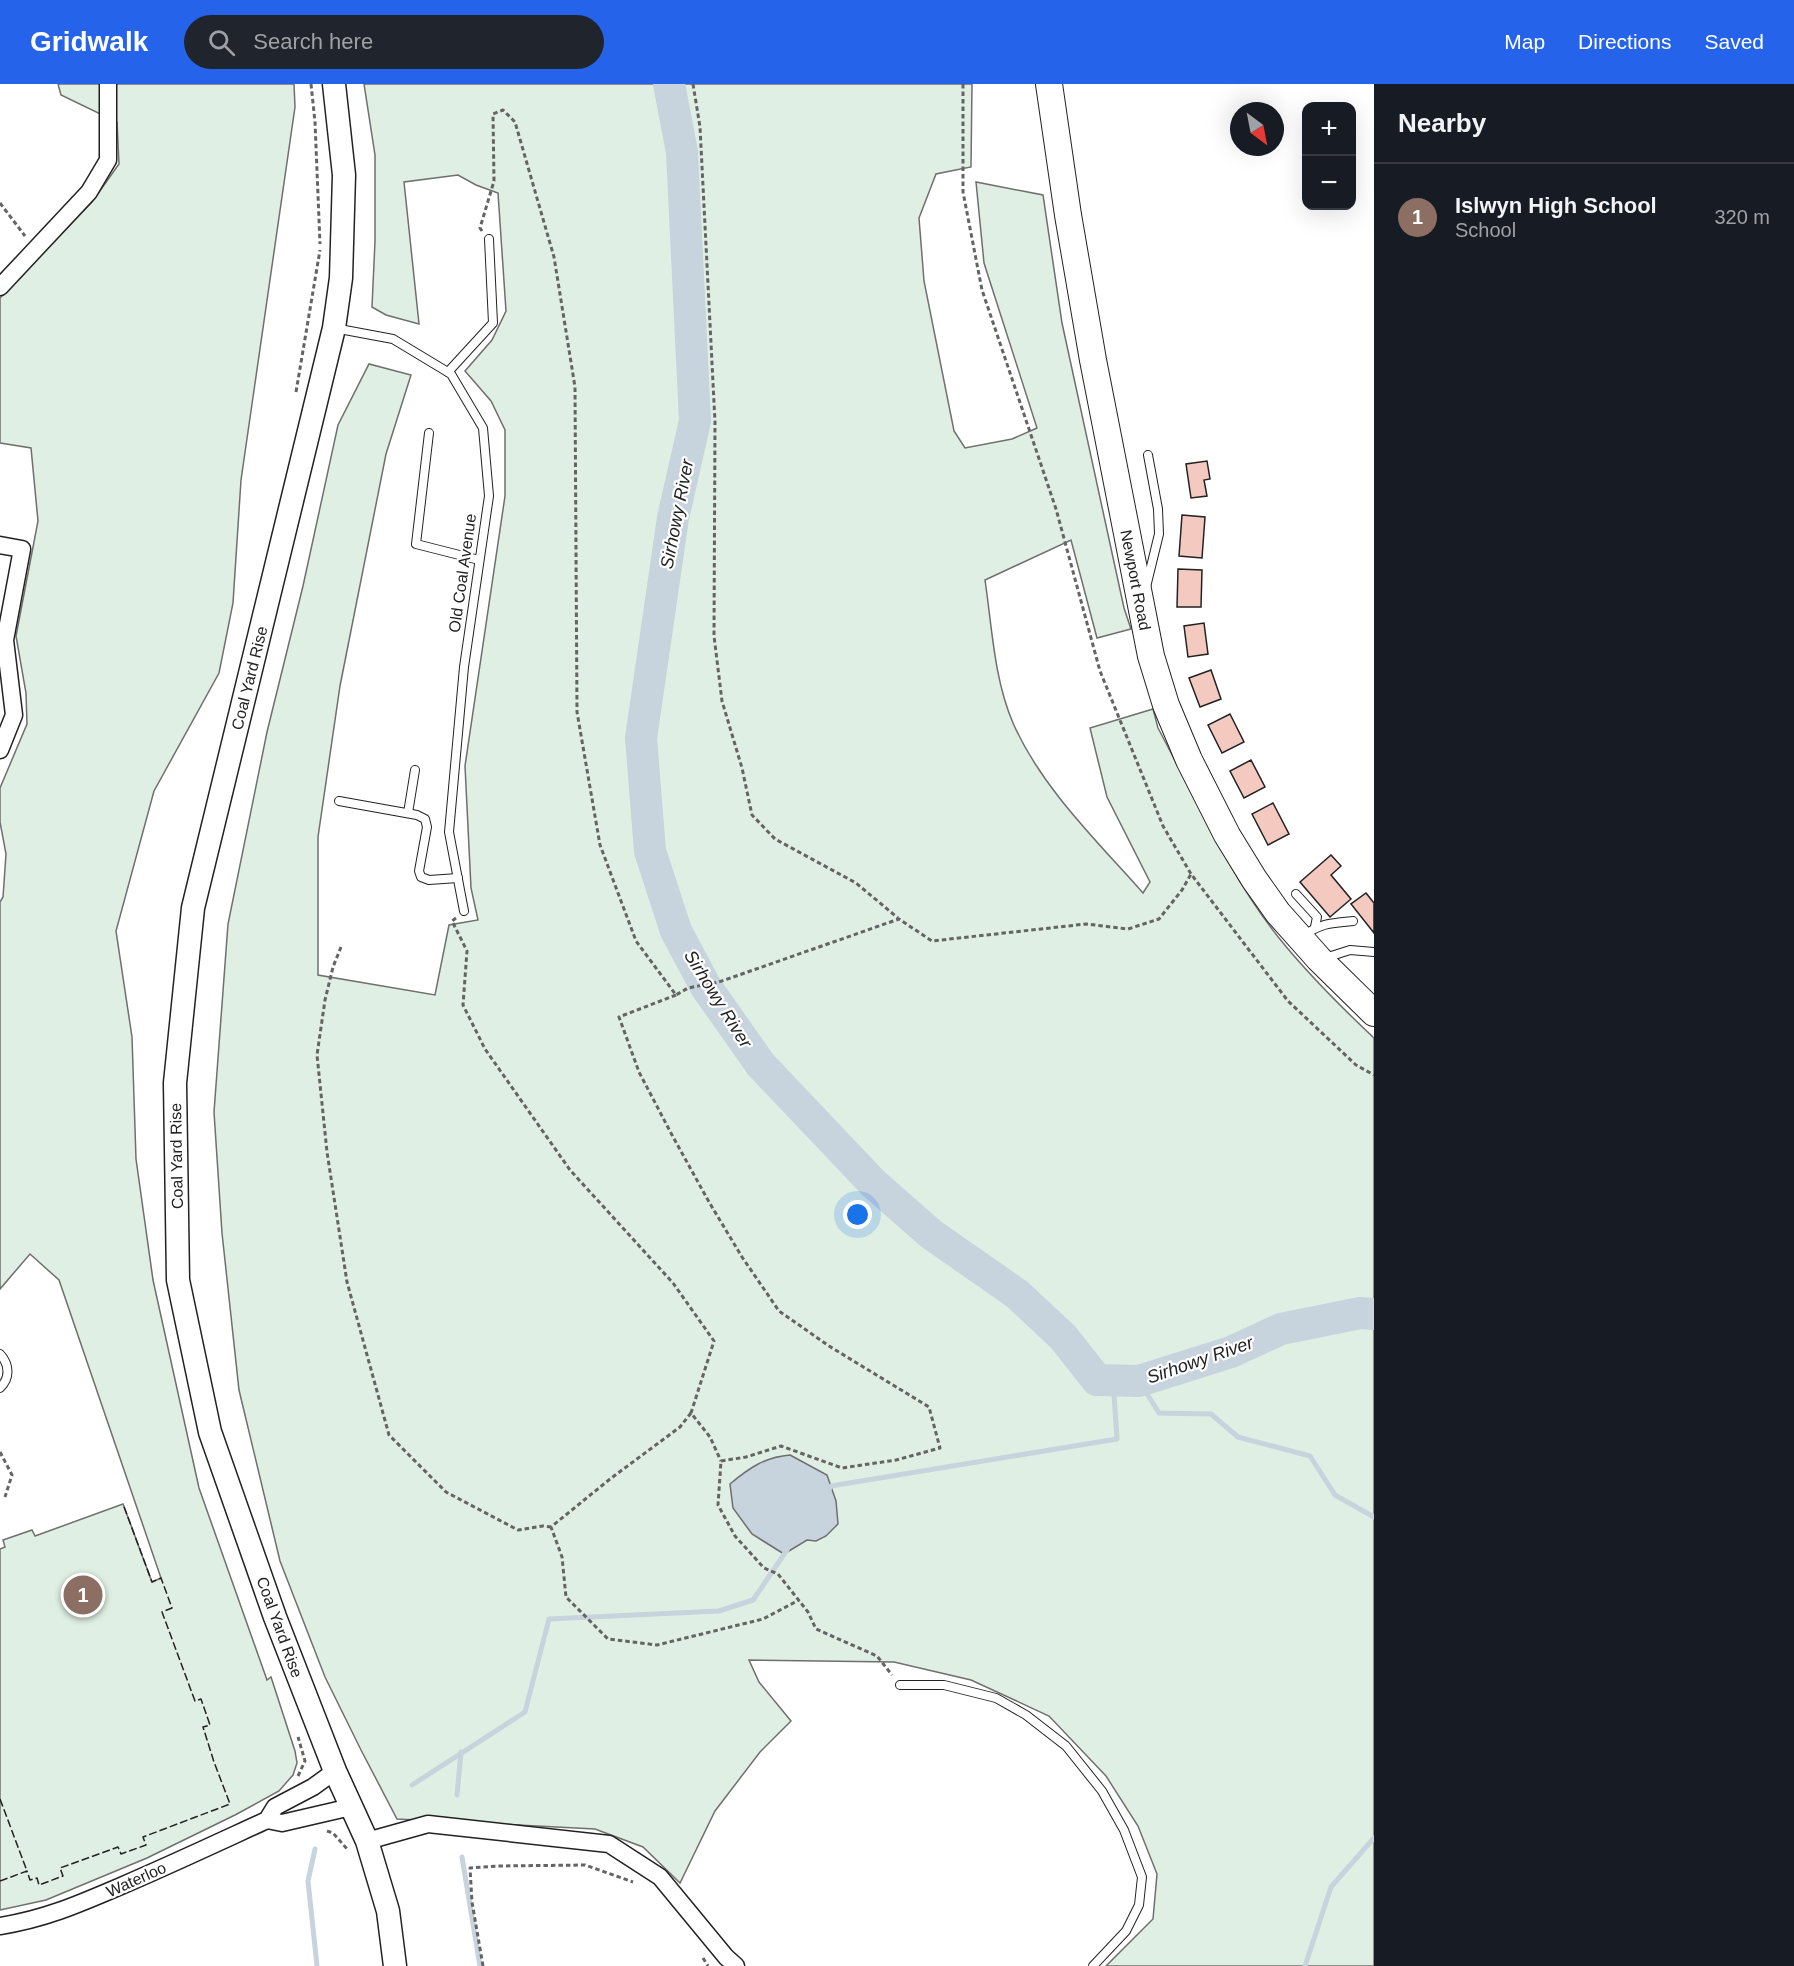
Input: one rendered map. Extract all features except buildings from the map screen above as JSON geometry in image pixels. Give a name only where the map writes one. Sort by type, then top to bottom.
[{"type":"main road","name":"Coal Yard Rise","points":[[334,84],[344,175],[341,278],[334,328],[194,908],[175,1083],[178,1280],[210,1432],[275,1617],[335,1771],[367,1841],[388,1911],[395,1966]]},
{"type":"main road","name":"Newport Road","points":[[1049,84],[1091,349],[1151,656],[1166,705],[1189,760],[1227,835],[1254,879],[1278,913],[1307,932],[1319,959],[1374,1012]]},
{"type":"street","points":[[0,287],[89,192],[108,159],[108,84]]},
{"type":"street","points":[[0,545],[22,549],[5,640],[14,715],[0,750]]},
{"type":"street","name":"Waterloo","points":[[267,1820],[275,1807],[313,1787],[335,1771]]},
{"type":"street","name":"Waterloo","points":[[0,1926],[31,1921],[67,1908],[154,1872],[267,1820],[282,1822],[351,1807]]},
{"type":"street","points":[[367,1841],[428,1824],[609,1844],[660,1877],[736,1966]]},
{"type":"lane","points":[[448,372],[493,323],[489,239]]},
{"type":"lane","name":"Old Coal Avenue","points":[[334,328],[393,339],[452,374],[483,428],[489,496],[464,667],[449,832],[464,911]]},
{"type":"lane","points":[[429,433],[416,544],[479,560]]},
{"type":"lane","points":[[1141,607],[1159,534],[1158,509],[1148,455]]},
{"type":"lane","points":[[408,813],[415,770]]},
{"type":"lane","points":[[339,801],[408,813],[426,819],[427,828],[419,871],[421,877],[429,880],[458,878]]},
{"type":"lane","points":[[1296,894],[1317,917],[1307,932]]},
{"type":"lane","points":[[1307,932],[1326,923],[1353,921]]},
{"type":"lane","points":[[1319,959],[1350,950],[1374,952]]},
{"type":"lane","points":[[0,1354],[7,1364],[8,1371],[7,1379],[0,1388]]},
{"type":"lane","points":[[900,1684],[944,1685],[996,1698],[1026,1715],[1066,1746],[1102,1791],[1124,1830],[1142,1877],[1138,1905],[1126,1931],[1093,1966]]},
{"type":"path","points":[[296,392],[321,249],[311,84]]},
{"type":"path","points":[[693,84],[700,127],[715,422],[714,636],[722,701],[742,768],[752,815],[775,839],[856,883],[899,919],[932,941],[1086,924],[1128,929],[1159,918],[1182,890],[1191,874]]},
{"type":"path","points":[[963,84],[963,192],[982,290],[1056,509],[1100,671],[1163,826],[1191,874],[1288,1001],[1356,1065],[1374,1075]]},
{"type":"path","points":[[489,239],[480,228],[494,181],[493,114],[503,110],[515,122],[554,257],[575,387],[577,712],[600,845],[636,941],[676,994]]},
{"type":"path","points":[[0,203],[35,249]]},
{"type":"path","points":[[341,947],[333,967],[325,1000],[317,1055],[318,1066],[327,1152],[347,1282],[389,1435],[446,1492],[518,1530],[551,1527],[680,1427],[691,1413],[714,1341],[673,1283],[570,1170],[485,1049],[463,1005],[467,951],[452,921],[464,911]]},
{"type":"path","points":[[721,1461],[746,1457],[781,1446],[843,1468],[896,1460],[940,1448],[929,1407],[837,1352],[779,1311],[742,1257],[709,1202],[639,1072],[619,1017],[688,988],[719,982],[899,919]]},
{"type":"path","points":[[691,1413],[710,1437],[721,1461],[718,1505],[735,1536],[764,1569],[778,1574],[808,1612],[816,1629],[877,1656],[900,1684]]},
{"type":"path","points":[[0,1452],[12,1475],[5,1497]]},
{"type":"path","points":[[551,1527],[562,1557],[566,1597],[608,1639],[657,1646],[763,1619],[799,1600]]},
{"type":"path","points":[[296,1780],[305,1761],[298,1737]]},
{"type":"path","points":[[324,1830],[333,1833],[350,1856]]},
{"type":"path","points":[[483,1966],[472,1902],[470,1868],[585,1865],[637,1883]]},
{"type":"path","points":[[701,1956],[708,1966]]},
{"type":"green space","points":[[58,84],[294,84],[295,107],[241,480],[233,603],[219,673],[154,791],[116,931],[132,1037],[136,1159],[153,1280],[199,1488],[267,1680],[271,1677],[297,1763],[293,1775],[279,1791],[235,1815],[147,1858],[46,1900],[0,1910],[0,1549],[5,1547],[3,1540],[32,1530],[35,1536],[123,1504],[152,1582],[161,1578],[59,1280],[30,1254],[0,1289],[0,902],[3,897],[6,854],[0,822],[0,788],[27,724],[26,693],[16,636],[38,521],[31,448],[0,443],[0,298],[92,202],[119,164],[117,122],[61,95]]},
{"type":"green space","points":[[364,84],[972,84],[971,167],[936,174],[919,218],[924,281],[954,431],[965,448],[1012,439],[1037,428],[984,263],[976,182],[1043,195],[1062,323],[1124,608],[1131,629],[1097,638],[1071,540],[985,580],[998,671],[1013,723],[1025,747],[1054,791],[1143,893],[1150,882],[1107,797],[1090,728],[1153,709],[1158,728],[1244,889],[1279,938],[1313,977],[1374,1038],[1374,1966],[1106,1966],[1153,1919],[1157,1874],[1138,1826],[1106,1776],[1049,1716],[971,1680],[894,1662],[749,1660],[759,1682],[791,1721],[760,1752],[715,1811],[680,1883],[643,1847],[595,1829],[397,1819],[325,1677],[280,1561],[239,1390],[222,1233],[214,1112],[228,924],[267,732],[303,586],[338,425],[369,364],[411,375],[386,454],[340,686],[318,837],[318,975],[435,995],[449,925],[478,920],[471,888],[465,766],[505,496],[505,430],[491,401],[465,371],[492,340],[506,311],[498,193],[458,175],[404,182],[419,324],[386,315],[372,307],[375,155]]},
{"type":"shaded area","points":[[790,1455],[827,1475],[836,1501],[838,1524],[826,1536],[816,1541],[807,1540],[784,1554],[752,1534],[733,1508],[730,1484],[758,1464]]},
{"type":"waterway","name":"Sirhowy River","points":[[669,84],[682,152],[695,421],[673,518],[641,738],[650,851],[676,931],[706,987],[761,1065],[873,1183],[931,1234],[1017,1294],[1063,1337],[1097,1380],[1139,1381],[1231,1352],[1281,1329],[1360,1313],[1374,1314]]},
{"type":"waterway","points":[[828,1491],[831,1486],[1117,1439],[1113,1380]]},
{"type":"waterway","points":[[1139,1381],[1159,1413],[1211,1414],[1238,1437],[1310,1456],[1335,1495],[1374,1517]]},
{"type":"waterway","points":[[412,1785],[525,1712],[549,1619],[719,1611],[753,1600],[787,1550]]},
{"type":"waterway","points":[[457,1795],[461,1752]]},
{"type":"waterway","points":[[1305,1966],[1331,1887],[1374,1838]]},
{"type":"waterway","points":[[315,1849],[308,1881],[317,1966]]},
{"type":"waterway","points":[[462,1857],[480,1966]]},
{"type":"fence","points":[[0,1881],[27,1871],[30,1880],[37,1878],[39,1885],[63,1876],[60,1868],[118,1847],[121,1854],[146,1845],[143,1837],[230,1804],[203,1727],[210,1725],[201,1699],[195,1701],[162,1612],[172,1608],[161,1578],[152,1582],[123,1504]]},
{"type":"fence","points":[[0,1799],[27,1871]]},
{"type":"place","name":"Islwyn High School","points":[[83,1595]]}]
